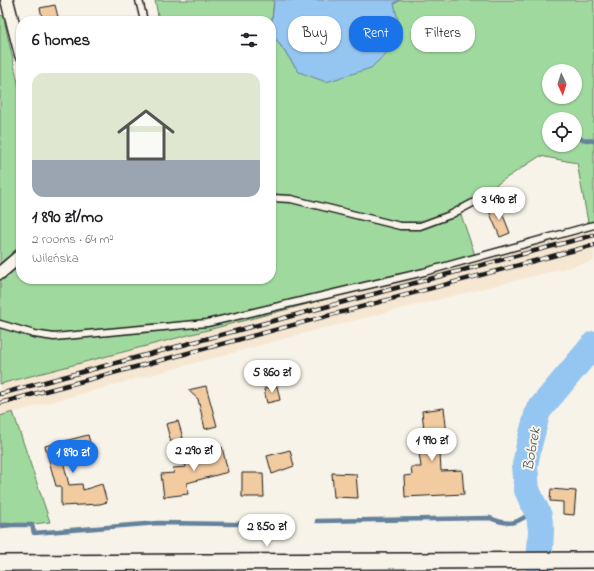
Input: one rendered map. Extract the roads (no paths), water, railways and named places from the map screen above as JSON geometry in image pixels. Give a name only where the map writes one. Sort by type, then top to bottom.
[{"type":"street","points":[[7,0],[16,35]]},
{"type":"street","points":[[0,271],[16,259]]},
{"type":"street","points":[[0,563],[169,566],[594,560]]},
{"type":"lane","points":[[139,0],[143,16]]},
{"type":"lane","points":[[276,198],[291,199],[400,226],[420,226],[450,215],[488,195]]},
{"type":"lane","points":[[0,324],[34,334],[54,337],[208,323],[424,272],[594,225]]},
{"type":"water","points":[[274,0],[400,0],[394,3],[397,16],[349,16],[349,52],[388,52],[371,68],[326,82],[299,72],[276,39],[276,16],[272,16]]},
{"type":"waterway","points":[[582,139],[594,141]]},
{"type":"waterway","name":"Bobrek","points":[[539,571],[541,530],[539,516],[527,490],[525,465],[529,445],[538,411],[594,344]]},
{"type":"waterway","points":[[317,521],[490,518],[509,523],[524,518],[536,509]]},
{"type":"waterway","points":[[0,525],[32,525],[34,533],[158,523],[234,524],[292,522]]},
{"type":"railway","points":[[0,394],[594,235]]},
{"type":"railway","points":[[0,403],[594,245]]}]
